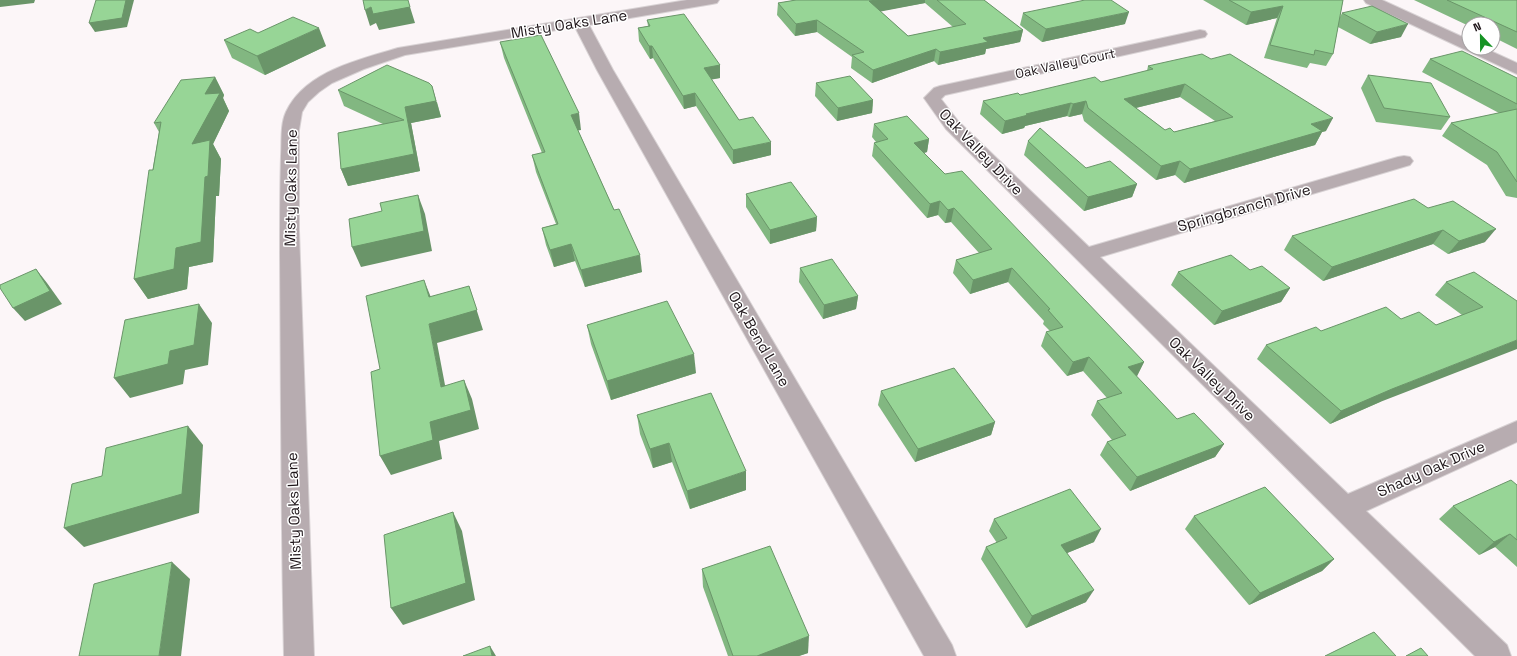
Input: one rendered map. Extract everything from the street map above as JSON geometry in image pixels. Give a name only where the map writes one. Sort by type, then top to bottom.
[{"type":"street","name":"Misty Oaks Lane","points":[[299,656],[294,509],[289,231],[291,133],[294,113],[302,100],[315,87],[359,65],[410,50],[712,0]]},
{"type":"street","points":[[1371,0],[1461,42]]},
{"type":"street","name":"Oak Bend Lane","points":[[580,22],[605,70],[941,656]]},
{"type":"street","name":"Oak Valley Court","points":[[932,98],[940,91],[1200,34]]},
{"type":"street","points":[[1489,56],[1517,69]]},
{"type":"street","name":"Oak Valley Drive","points":[[932,98],[952,125],[1496,656]]},
{"type":"street","name":"Springbranch Drive","points":[[1084,255],[1404,161]]},
{"type":"street","name":"Shady Oak Drive","points":[[1344,508],[1517,431]]},
{"type":"building","points":[[96,0],[126,0],[122,18],[89,23]]},
{"type":"building","points":[[363,0],[408,0],[410,7],[373,14],[371,7],[365,10]]},
{"type":"building","points":[[796,0],[877,0],[869,1],[908,36],[966,24],[937,0],[984,0],[1023,30],[983,38],[988,42],[940,52],[936,49],[873,70],[852,55],[864,52],[817,20],[796,24],[778,3]]},
{"type":"building","points":[[1085,0],[1111,0],[1129,12],[1046,29],[1023,13]]},
{"type":"building","points":[[1229,0],[1343,0],[1333,54],[1315,50],[1314,55],[1270,45],[1283,6],[1251,12]]},
{"type":"building","points":[[1447,0],[1517,0],[1517,32],[1501,25],[1501,16],[1482,16]]},
{"type":"building","points":[[1372,6],[1408,24],[1377,32],[1342,13]]},
{"type":"building","points":[[684,14],[720,65],[704,68],[739,120],[753,117],[771,142],[733,150],[695,93],[683,96],[652,46],[649,46],[638,28],[650,26],[647,20]]},
{"type":"building","points":[[293,17],[319,28],[257,56],[224,40],[250,29],[258,33]]},
{"type":"building","points":[[541,35],[579,113],[571,115],[614,210],[619,209],[640,255],[581,270],[571,244],[550,250],[542,228],[558,224],[532,155],[545,152],[500,42]]},
{"type":"building","points":[[1461,51],[1461,56],[1472,56],[1517,78],[1517,104],[1430,59]]},
{"type":"building","points":[[1202,54],[1211,59],[1230,54],[1333,118],[1311,124],[1322,131],[1190,169],[1180,161],[1161,166],[1088,108],[1086,101],[1073,104],[1071,103],[1026,114],[1028,115],[1005,121],[983,101],[1018,93],[1020,95],[1095,77],[1101,82],[1153,69],[1148,66]],"holes":[[[1185,84],[1233,117],[1174,132],[1170,128],[1165,130],[1124,99]]]},
{"type":"building","points":[[387,65],[429,83],[432,86],[436,101],[405,107],[414,154],[341,169],[338,133],[404,120],[338,90]]},
{"type":"building","points":[[1368,75],[1431,83],[1450,117],[1384,108]]},
{"type":"building","points":[[850,76],[873,100],[838,108],[816,83]]},
{"type":"building","points":[[215,77],[205,94],[220,93],[192,144],[210,140],[208,176],[205,177],[201,242],[176,248],[174,269],[134,279],[149,170],[153,170],[161,122],[154,123],[181,80]]},
{"type":"building","points":[[1517,109],[1517,182],[1497,152],[1451,123]]},
{"type":"building","points":[[907,116],[929,139],[914,143],[945,174],[962,171],[1144,362],[1128,367],[1177,419],[1194,413],[1224,444],[1137,477],[1107,442],[1126,435],[1097,401],[1122,393],[1089,357],[1073,362],[1046,332],[1063,327],[1048,310],[1050,309],[1012,268],[973,280],[956,260],[992,249],[954,208],[948,210],[940,201],[930,204],[874,143],[888,139],[874,124]]},
{"type":"building","points":[[1040,128],[1086,168],[1110,161],[1137,184],[1088,197],[1028,141]]},
{"type":"building","points":[[791,182],[817,217],[770,230],[746,194]]},
{"type":"building","points":[[418,195],[424,231],[352,247],[349,219],[382,211],[380,203]]},
{"type":"building","points":[[1414,199],[1428,208],[1453,201],[1496,229],[1459,241],[1443,230],[1332,267],[1292,236]]},
{"type":"building","points":[[1231,255],[1250,270],[1262,266],[1290,288],[1222,311],[1178,272]]},
{"type":"building","points":[[832,259],[858,296],[824,305],[800,268]]},
{"type":"building","points":[[36,269],[50,291],[13,308],[0,288],[0,285]]},
{"type":"building","points":[[1474,272],[1517,301],[1517,340],[1392,389],[1341,411],[1266,345],[1316,327],[1321,331],[1386,307],[1401,319],[1419,312],[1436,325],[1483,307],[1446,282]]},
{"type":"building","points":[[424,280],[429,297],[469,286],[477,310],[429,324],[441,387],[464,380],[471,410],[430,422],[433,440],[380,456],[371,372],[380,369],[366,296]]},
{"type":"building","points":[[667,301],[694,354],[607,381],[587,325]]},
{"type":"building","points":[[199,304],[194,345],[170,351],[168,364],[114,378],[125,320]]},
{"type":"building","points":[[954,368],[995,422],[918,449],[881,391]]},
{"type":"building","points":[[711,393],[746,471],[687,491],[669,443],[650,449],[637,415]]},
{"type":"building","points":[[188,426],[182,494],[64,528],[72,484],[102,476],[106,448]]},
{"type":"building","points":[[1511,480],[1517,485],[1517,540],[1510,534],[1494,542],[1453,506]]},
{"type":"building","points":[[1265,487],[1334,559],[1260,593],[1194,516]]},
{"type":"building","points":[[1070,489],[1101,529],[1061,545],[1094,590],[1032,616],[986,547],[1007,538],[994,519]]},
{"type":"building","points":[[453,512],[466,583],[391,608],[384,535]]},
{"type":"building","points":[[770,546],[809,636],[757,656],[733,656],[702,569]]},
{"type":"building","points":[[172,562],[159,656],[79,656],[94,584]]},
{"type":"building","points":[[1374,632],[1396,656],[1325,656]]},
{"type":"building","points":[[490,646],[492,656],[463,656]]},
{"type":"building","points":[[1421,648],[1428,656],[1406,656]]}]
